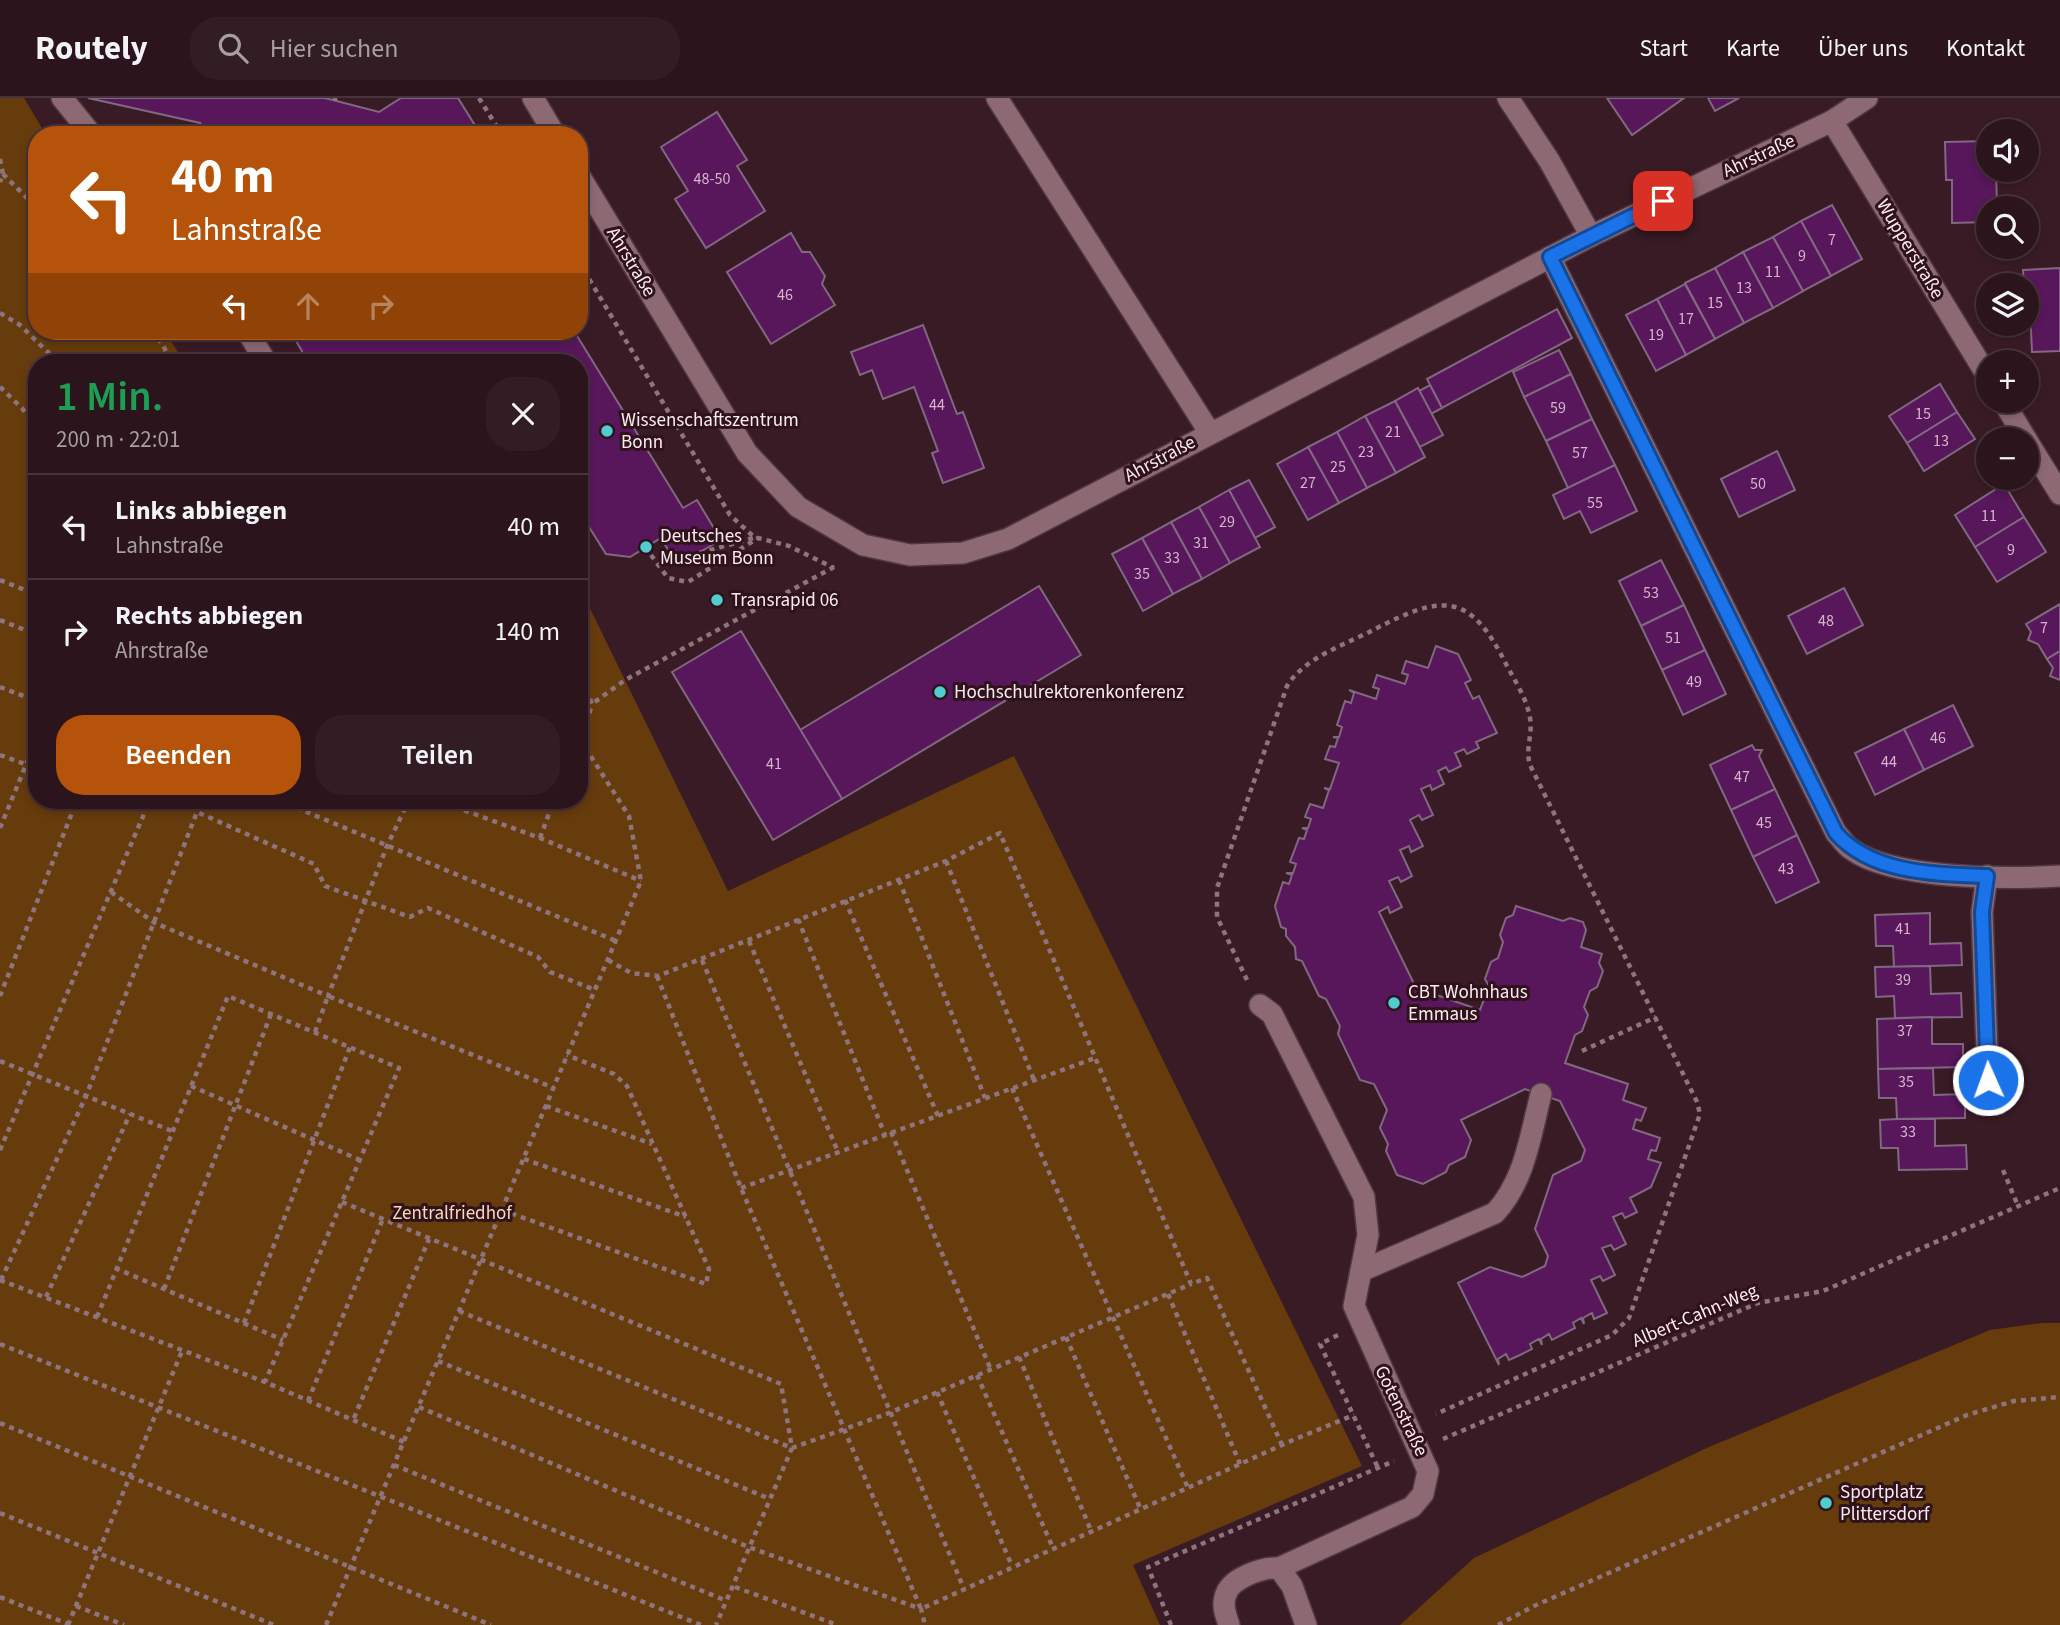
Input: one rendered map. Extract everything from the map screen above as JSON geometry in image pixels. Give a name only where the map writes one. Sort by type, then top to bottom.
[{"type":"street","points":[[62,98],[85,126]]},
{"type":"street","points":[[533,98],[550,126]]},
{"type":"street","points":[[997,98],[1210,433]]},
{"type":"street","points":[[1508,98],[1591,236]]},
{"type":"street","name":"Ahrstraße","points":[[588,190],[747,453],[798,507],[863,545],[910,555],[963,553],[1008,538],[1591,236],[1832,121],[1867,98]]},
{"type":"street","name":"Wupperstraße","points":[[1832,121],[1976,357]]},
{"type":"street","points":[[1550,257],[1836,833],[1849,848],[1868,858],[1897,867],[1987,876],[2060,876]]},
{"type":"street","points":[[2039,460],[2060,494]]},
{"type":"street","points":[[1987,876],[1982,912],[1988,1080]]},
{"type":"street","name":"Gotenstraße","points":[[1229,1625],[1224,1609],[1227,1591],[1256,1572],[1279,1568],[1412,1507],[1427,1483],[1428,1471],[1421,1449],[1407,1427],[1354,1306],[1367,1227],[1364,1197],[1272,1014],[1260,1005]]},
{"type":"street","points":[[1363,1262],[1495,1213],[1510,1197],[1520,1177],[1541,1094]]},
{"type":"street","points":[[1279,1568],[1292,1586],[1306,1625]]},
{"type":"path","points":[[479,98],[496,126]]},
{"type":"path","points":[[0,159],[4,174],[28,199]]},
{"type":"path","points":[[0,182],[4,174]]},
{"type":"path","points":[[588,277],[730,515],[756,538],[789,546],[834,568]]},
{"type":"path","points":[[0,313],[28,333]]},
{"type":"path","points":[[35,340],[50,354]]},
{"type":"path","points":[[0,387],[28,417]]},
{"type":"path","points":[[700,553],[756,538]]},
{"type":"path","points":[[651,555],[668,578],[688,582],[756,538]]},
{"type":"path","points":[[592,704],[625,680],[834,568],[863,545]]},
{"type":"path","points":[[0,580],[28,591]]},
{"type":"path","points":[[1260,1005],[1221,928],[1216,899],[1224,864],[1287,687],[1308,664],[1409,612],[1435,605],[1472,614],[1497,645],[1528,710],[1530,765],[1656,1017],[1697,1102],[1700,1114],[1629,1318],[1612,1335],[1407,1427]]},
{"type":"path","points":[[0,620],[28,631]]},
{"type":"path","points":[[0,687],[28,698]]},
{"type":"path","points":[[588,694],[592,704],[588,722]]},
{"type":"path","points":[[588,701],[592,704]]},
{"type":"path","points":[[326,1625],[641,881],[629,816],[588,752]]},
{"type":"path","points":[[0,755],[26,765]]},
{"type":"path","points":[[0,828],[28,760]]},
{"type":"path","points":[[0,996],[73,809]]},
{"type":"path","points":[[0,1150],[145,809]]},
{"type":"path","points":[[299,809],[616,941]]},
{"type":"path","points":[[315,1032],[365,899],[405,809]]},
{"type":"path","points":[[461,809],[540,838],[641,881]]},
{"type":"path","points":[[540,838],[551,809]]},
{"type":"path","points":[[404,1442],[354,1418],[265,1382],[0,1280],[86,1096],[197,812],[314,864],[325,886],[410,917],[428,908],[538,957],[550,972],[595,990]]},
{"type":"path","points":[[608,960],[631,972],[657,976],[749,942],[797,919],[946,861],[1000,833],[1191,1284]]},
{"type":"path","points":[[946,861],[1034,1080]]},
{"type":"path","points":[[899,880],[985,1098]]},
{"type":"path","points":[[111,892],[155,923],[554,1088]]},
{"type":"path","points":[[845,900],[938,1116]]},
{"type":"path","points":[[797,919],[990,1370]]},
{"type":"path","points":[[749,942],[838,1152]]},
{"type":"path","points":[[702,960],[964,1589]]},
{"type":"path","points":[[657,976],[741,1188],[847,1430],[880,1520],[921,1609],[925,1625]]},
{"type":"path","points":[[97,1317],[228,996],[399,1068],[265,1382]]},
{"type":"path","points":[[164,1289],[271,1014]]},
{"type":"path","points":[[1582,1051],[1656,1017]]},
{"type":"path","points":[[244,1323],[350,1047]]},
{"type":"path","points":[[502,1210],[706,1284],[709,1269],[627,1086],[614,1074],[567,1055]]},
{"type":"path","points":[[741,1188],[1095,1058]]},
{"type":"path","points":[[0,1061],[172,1131]]},
{"type":"path","points":[[191,1086],[360,1160]]},
{"type":"path","points":[[1012,1088],[1188,1488]]},
{"type":"path","points":[[546,1106],[652,1144]]},
{"type":"path","points":[[46,1297],[130,1114]]},
{"type":"path","points":[[524,1159],[686,1217]]},
{"type":"path","points":[[2003,1170],[2018,1206]]},
{"type":"path","name":"Albert-Cahn-Weg","points":[[1171,1625],[1148,1567],[1758,1303],[1823,1291],[2060,1188]]},
{"type":"path","points":[[342,1202],[780,1384],[792,1448],[735,1587],[716,1625]]},
{"type":"path","points":[[308,1401],[382,1220]]},
{"type":"path","points":[[354,1418],[429,1239]]},
{"type":"path","points":[[115,1268],[284,1339]]},
{"type":"path","points":[[459,1311],[792,1448],[889,1413],[1207,1278],[1282,1445]]},
{"type":"path","points":[[1168,1294],[1240,1464]]},
{"type":"path","points":[[1361,1324],[1320,1344],[1378,1468]]},
{"type":"path","points":[[1066,1337],[1140,1508]]},
{"type":"path","points":[[0,1344],[701,1625]]},
{"type":"path","points":[[0,1597],[68,1625],[182,1351]]},
{"type":"path","points":[[1018,1357],[1092,1533]]},
{"type":"path","points":[[438,1361],[770,1499]]},
{"type":"path","points":[[977,1375],[1054,1548]]},
{"type":"path","points":[[937,1392],[1012,1566]]},
{"type":"path","points":[[1498,1625],[1534,1605],[1967,1415],[2014,1401],[2060,1397]]},
{"type":"path","points":[[419,1407],[751,1548],[921,1609],[1012,1566],[1092,1533],[1140,1508],[1354,1415]]},
{"type":"path","points":[[0,1423],[491,1625]]},
{"type":"path","points":[[394,1465],[727,1601]]},
{"type":"path","points":[[0,1513],[274,1625]]},
{"type":"path","points":[[735,1587],[837,1625]]},
{"type":"path","points":[[76,1606],[124,1625]]},
{"type":"green space","name":"Zentralfriedhof","points":[[0,98],[24,98],[41,126],[28,126],[28,340],[171,340],[179,354],[28,354],[28,809],[588,809],[588,604],[728,891],[1014,756],[1362,1466],[1133,1565],[1160,1625],[0,1625]]},
{"type":"green space","name":"Sportplatz Plittersdorf","points":[[2060,1323],[2060,1625],[1400,1625],[1474,1558],[1709,1447],[1990,1330]]},
{"type":"building","points":[[88,98],[325,98],[379,112],[401,98],[458,98],[475,126],[202,126],[200,123]]},
{"type":"building","points":[[1607,98],[1684,98],[1632,135]]},
{"type":"building","points":[[1708,98],[1739,98],[1715,111]]},
{"type":"building","points":[[717,112],[747,160],[737,166],[765,211],[706,248],[675,199],[688,191],[661,147]]},
{"type":"building","points":[[1976,141],[1976,182],[1996,182],[1997,196],[1976,196],[1976,222],[1952,223],[1952,180],[1946,180],[1945,142]]},
{"type":"building","points":[[1832,205],[1862,259],[1831,276],[1801,221]]},
{"type":"building","points":[[1801,221],[1831,276],[1803,291],[1773,237]]},
{"type":"building","points":[[791,233],[802,252],[810,252],[825,276],[822,284],[835,305],[771,344],[727,272]]},
{"type":"building","points":[[1773,237],[1803,291],[1773,308],[1743,252]]},
{"type":"building","points":[[1743,252],[1773,308],[1744,323],[1715,268]]},
{"type":"building","points":[[1715,268],[1744,323],[1715,339],[1685,283]]},
{"type":"building","points":[[2060,268],[2060,351],[2032,350],[2031,336],[2039,336],[2039,273],[2023,273],[2023,270]]},
{"type":"building","points":[[1685,284],[1715,339],[1686,355],[1657,299]]},
{"type":"building","points":[[1657,299],[1686,355],[1656,371],[1626,315]]},
{"type":"building","points":[[1557,309],[1572,338],[1442,408],[1427,379]]},
{"type":"building","points":[[923,325],[957,414],[963,412],[984,468],[943,483],[932,453],[938,451],[914,387],[883,399],[872,370],[860,375],[851,352]]},
{"type":"building","name":"Wissenschaftszentrum Bonn","points":[[295,340],[580,340],[683,508],[697,500],[721,540],[677,565],[661,538],[630,557],[606,554],[588,525],[588,354],[301,354]]},
{"type":"building","points":[[1559,350],[1571,374],[1524,397],[1513,372]]},
{"type":"building","points":[[1571,374],[1592,419],[1546,441],[1524,397]]},
{"type":"building","points":[[1940,384],[1957,412],[1907,443],[1889,416]]},
{"type":"building","points":[[1430,385],[1442,408],[1431,414],[1419,391]]},
{"type":"building","points":[[1418,388],[1443,435],[1420,447],[1395,401]]},
{"type":"building","points":[[1395,401],[1425,457],[1396,473],[1365,416]]},
{"type":"building","points":[[1957,412],[1975,439],[1924,471],[1907,443]]},
{"type":"building","points":[[1365,416],[1396,473],[1367,488],[1337,432]]},
{"type":"building","points":[[1592,419],[1615,465],[1568,488],[1546,441]]},
{"type":"building","points":[[1337,432],[1367,488],[1339,503],[1308,447]]},
{"type":"building","points":[[1308,447],[1339,503],[1308,520],[1277,464]]},
{"type":"building","points":[[1777,451],[1795,490],[1739,517],[1721,479]]},
{"type":"building","points":[[1615,465],[1637,511],[1591,533],[1580,511],[1564,519],[1553,495]]},
{"type":"building","points":[[1249,480],[1275,527],[1255,538],[1229,490]]},
{"type":"building","points":[[1229,490],[1260,547],[1230,563],[1199,507]]},
{"type":"building","points":[[1995,490],[2008,490],[2024,517],[1975,547],[1955,515]]},
{"type":"building","points":[[1199,507],[1230,563],[1202,579],[1171,522]]},
{"type":"building","points":[[2024,517],[2046,552],[1997,582],[1975,547]]},
{"type":"building","points":[[1171,522],[1202,579],[1173,594],[1142,538]]},
{"type":"building","points":[[1142,538],[1173,594],[1143,611],[1112,554]]},
{"type":"building","points":[[1661,560],[1684,605],[1641,626],[1619,581]]},
{"type":"building","name":"Hochschulrektorenkonferenz","points":[[1039,586],[1081,655],[842,799],[800,730]]},
{"type":"building","points":[[1844,588],[1863,625],[1807,654],[1788,616]]},
{"type":"building","points":[[2060,604],[2060,651],[2047,659],[2038,644],[2028,640],[2031,632],[2026,624]]},
{"type":"building","points":[[1684,605],[1705,650],[1662,670],[1641,626]]},
{"type":"building","points":[[741,631],[842,799],[773,840],[672,672]]},
{"type":"building","name":"CBT Wohnhaus Emmaus","points":[[1436,646],[1458,654],[1471,680],[1465,683],[1473,699],[1479,696],[1497,733],[1476,742],[1479,748],[1467,754],[1464,749],[1455,753],[1461,766],[1449,772],[1446,767],[1438,771],[1444,784],[1432,790],[1430,785],[1421,789],[1433,815],[1422,820],[1419,815],[1410,820],[1423,846],[1411,852],[1409,846],[1400,850],[1412,876],[1401,882],[1398,877],[1389,881],[1402,907],[1390,913],[1388,907],[1379,912],[1416,988],[1480,1010],[1489,986],[1485,979],[1491,962],[1498,958],[1503,942],[1500,935],[1506,918],[1513,915],[1516,906],[1563,921],[1570,918],[1583,922],[1586,930],[1581,947],[1602,954],[1599,963],[1603,971],[1597,987],[1590,991],[1584,1007],[1588,1015],[1582,1031],[1575,1035],[1565,1063],[1628,1084],[1623,1100],[1646,1108],[1641,1121],[1636,1119],[1633,1129],[1660,1138],[1656,1151],[1651,1150],[1648,1159],[1661,1163],[1651,1187],[1630,1198],[1637,1212],[1625,1218],[1622,1213],[1613,1217],[1626,1244],[1614,1250],[1611,1245],[1602,1248],[1615,1275],[1603,1281],[1600,1276],[1591,1280],[1607,1313],[1594,1319],[1592,1313],[1583,1318],[1584,1324],[1581,1318],[1573,1323],[1575,1328],[1552,1340],[1549,1334],[1541,1339],[1542,1345],[1539,1339],[1530,1344],[1532,1349],[1509,1360],[1506,1354],[1498,1359],[1499,1365],[1458,1283],[1490,1267],[1522,1277],[1545,1266],[1548,1256],[1535,1229],[1553,1175],[1581,1161],[1585,1150],[1560,1101],[1525,1089],[1461,1120],[1471,1140],[1465,1157],[1449,1165],[1446,1172],[1423,1184],[1397,1175],[1386,1151],[1388,1144],[1380,1128],[1387,1110],[1374,1084],[1360,1080],[1338,1034],[1340,1026],[1326,999],[1319,996],[1302,961],[1296,959],[1295,947],[1286,936],[1286,929],[1281,927],[1275,906],[1283,882],[1289,884],[1292,875],[1286,873],[1293,873],[1296,864],[1290,862],[1299,838],[1304,839],[1307,830],[1302,828],[1308,828],[1311,819],[1305,817],[1310,804],[1323,808],[1329,790],[1324,788],[1330,789],[1339,763],[1325,759],[1330,746],[1335,747],[1338,738],[1333,737],[1339,737],[1342,727],[1337,725],[1345,701],[1351,703],[1354,693],[1349,690],[1376,699],[1379,689],[1373,687],[1377,675],[1405,684],[1408,675],[1402,673],[1406,661],[1428,668]]},
{"type":"building","points":[[1705,650],[1726,694],[1683,715],[1662,670]]},
{"type":"building","points":[[2060,651],[2060,680],[2050,676],[2053,668],[2047,659]]},
{"type":"building","points":[[1953,705],[1973,746],[1924,770],[1904,729]]},
{"type":"building","points":[[1904,729],[1924,770],[1875,795],[1855,753]]},
{"type":"building","points":[[1752,745],[1755,750],[1762,750],[1759,756],[1775,789],[1731,810],[1710,765]]},
{"type":"building","points":[[1775,789],[1797,835],[1753,857],[1731,810]]},
{"type":"building","points":[[1797,835],[1819,882],[1776,903],[1753,857]]},
{"type":"building","points":[[1930,913],[1930,944],[1961,943],[1962,965],[1894,967],[1893,946],[1876,946],[1875,915]]},
{"type":"building","points":[[1930,966],[1931,994],[1961,993],[1962,1017],[1895,1018],[1894,996],[1876,997],[1875,967]]},
{"type":"building","points":[[1932,1017],[1932,1044],[1963,1044],[1963,1067],[1878,1069],[1877,1019]]},
{"type":"building","points":[[1933,1068],[1934,1095],[1965,1094],[1965,1118],[1897,1119],[1896,1098],[1879,1098],[1878,1069]]},
{"type":"building","points":[[1935,1119],[1935,1146],[1966,1145],[1967,1169],[1899,1170],[1898,1148],[1881,1148],[1880,1120]]},
{"type":"place","name":"Wissenschaftszentrum Bonn","points":[[607,431]]},
{"type":"place","name":"Deutsches Museum Bonn","points":[[646,547]]},
{"type":"place","name":"Transrapid 06","points":[[717,600]]},
{"type":"place","name":"Hochschulrektorenkonferenz","points":[[940,692]]},
{"type":"place","name":"CBT Wohnhaus Emmaus","points":[[1394,1003]]},
{"type":"place","name":"Sportplatz Plittersdorf","points":[[1826,1503]]},
{"type":"route","points":[[1663,201],[1550,257],[1688,529],[1836,833],[1849,848],[1868,858],[1897,867],[1987,876],[1982,912],[1988,1080]]}]
